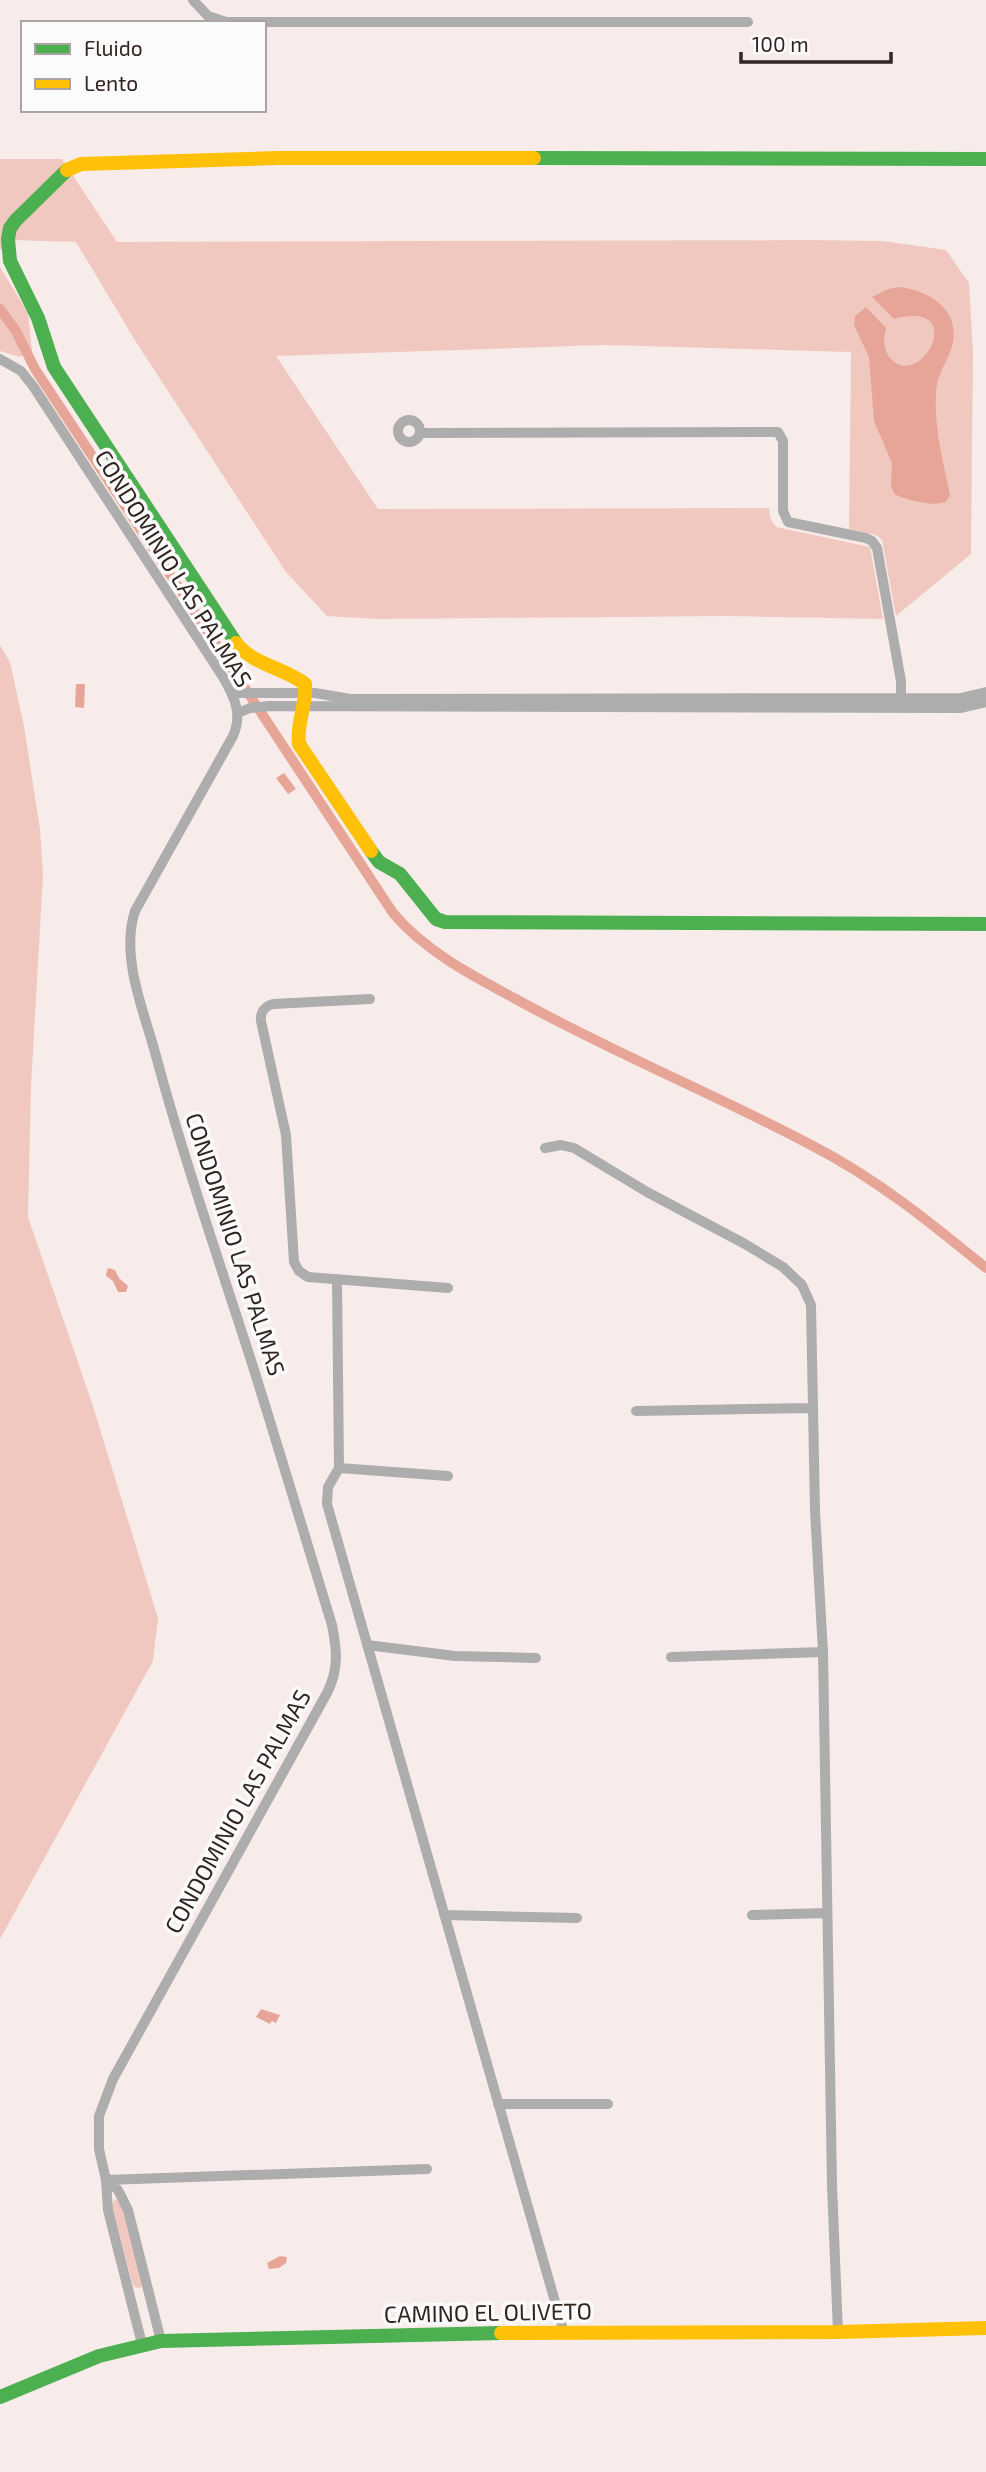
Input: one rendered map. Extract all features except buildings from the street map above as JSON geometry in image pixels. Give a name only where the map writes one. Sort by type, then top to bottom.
[{"type":"street","points":[[192,0],[212,18],[222,21]]},
{"type":"street","points":[[266,22],[748,22]]},
{"type":"street","points":[[986,159],[278,158],[81,164],[65,170],[16,220],[8,230],[5,242],[8,265],[37,314],[50,358],[238,646],[253,659],[306,685],[296,733],[299,744],[379,862],[400,874],[436,919],[445,922],[986,924]]},
{"type":"street","name":"CONDOMINIO LAS PALMAS","points":[[0,359],[20,371],[33,386],[230,690],[238,713],[237,729],[225,753],[135,911],[130,930],[130,946],[137,984],[184,1157],[273,1428],[332,1625],[337,1664],[327,1693],[107,2090],[99,2116],[97,2132],[106,2180],[108,2210],[142,2344]]},
{"type":"street","points":[[421,433],[778,432],[783,441],[783,511],[788,522],[866,538],[877,548],[901,681],[901,702]]},
{"type":"street","points":[[230,690],[246,693],[306,692],[350,699],[901,702],[961,708],[986,702]]},
{"type":"street","points":[[238,713],[255,707],[270,706],[302,708],[901,702],[961,698],[986,692]]},
{"type":"street","points":[[370,999],[274,1004],[264,1009],[261,1017],[286,1135],[294,1262],[305,1276],[448,1288]]},
{"type":"street","points":[[545,1148],[561,1145],[574,1148],[791,1272],[805,1291],[812,1313],[815,1511],[823,1652],[833,2210],[838,2332]]},
{"type":"street","points":[[337,1279],[340,1468],[330,1482],[327,1504],[564,2333]]},
{"type":"street","points":[[636,1411],[813,1408]]},
{"type":"street","points":[[340,1468],[448,1476]]},
{"type":"street","points":[[367,1645],[455,1656],[536,1658]]},
{"type":"street","points":[[671,1657],[823,1652]]},
{"type":"street","points":[[752,1915],[827,1913]]},
{"type":"street","points":[[444,1915],[577,1918]]},
{"type":"street","points":[[498,2104],[608,2105]]},
{"type":"street","points":[[106,2180],[427,2169]]},
{"type":"street","name":"CONDOMINIO LAS PALMAS","points":[[106,2180],[118,2190],[128,2210],[161,2342]]},
{"type":"street","name":"CAMINO EL OLIVETO","points":[[0,2397],[72,2367],[142,2344],[161,2342],[564,2333],[838,2332],[986,2328]]},
{"type":"shaded area","points":[[0,159],[62,159],[117,242],[808,240],[883,241],[946,250],[969,283],[973,352],[971,554],[896,616],[882,540],[876,535],[849,529],[851,352],[605,345],[276,356],[378,509],[769,508],[771,520],[776,527],[870,547],[883,619],[727,616],[378,619],[327,616],[286,572],[136,342],[76,242],[13,240],[0,250]]},
{"type":"shaded area","points":[[0,267],[28,313],[32,351],[20,357],[0,351]]},
{"type":"shaded area","points":[[900,287],[921,292],[939,303],[951,320],[954,330],[951,349],[936,393],[938,432],[950,495],[946,502],[920,502],[894,494],[891,485],[892,463],[874,421],[869,357],[854,325],[855,316],[866,307],[886,328],[886,352],[891,359],[903,366],[915,363],[925,355],[932,344],[934,331],[930,321],[917,316],[894,319],[872,297],[888,289]]},
{"type":"shaded area","points":[[0,645],[10,662],[24,726],[40,829],[43,875],[31,1087],[28,1217],[92,1403],[158,1618],[153,1661],[0,1939]]},
{"type":"shaded area","points":[[76,684],[85,684],[84,708],[75,707]]},
{"type":"shaded area","points":[[284,773],[296,789],[288,794],[276,778]]},
{"type":"shaded area","points":[[109,1268],[115,1270],[128,1286],[126,1292],[118,1292],[113,1281],[106,1276]]},
{"type":"shaded area","points":[[261,2009],[280,2015],[276,2023],[272,2021],[270,2024],[256,2017]]},
{"type":"shaded area","points":[[115,2199],[122,2204],[143,2286],[139,2288],[134,2287],[132,2282],[112,2206]]},
{"type":"shaded area","points":[[280,2256],[287,2257],[286,2263],[279,2268],[269,2269],[267,2263]]},
{"type":"waterway","points":[[0,309],[16,331],[35,369],[393,913],[406,927],[449,961],[551,1018],[837,1159],[903,1202],[986,1268]]},
{"type":"traffic: fast","points":[[534,158],[986,159]]},
{"type":"traffic: fast","points":[[67,170],[10,228],[10,261],[38,318],[54,367],[236,643]]},
{"type":"traffic: fast","points":[[371,851],[379,862],[400,874],[436,919],[445,922],[986,924]]},
{"type":"traffic: fast","points":[[0,2397],[99,2356],[161,2341],[501,2333]]},
{"type":"traffic: slow","points":[[67,170],[81,164],[278,158],[534,158]]},
{"type":"traffic: slow","points":[[236,643],[251,656],[305,684],[299,744],[371,851]]},
{"type":"traffic: slow","points":[[501,2333],[838,2332],[986,2328]]}]
